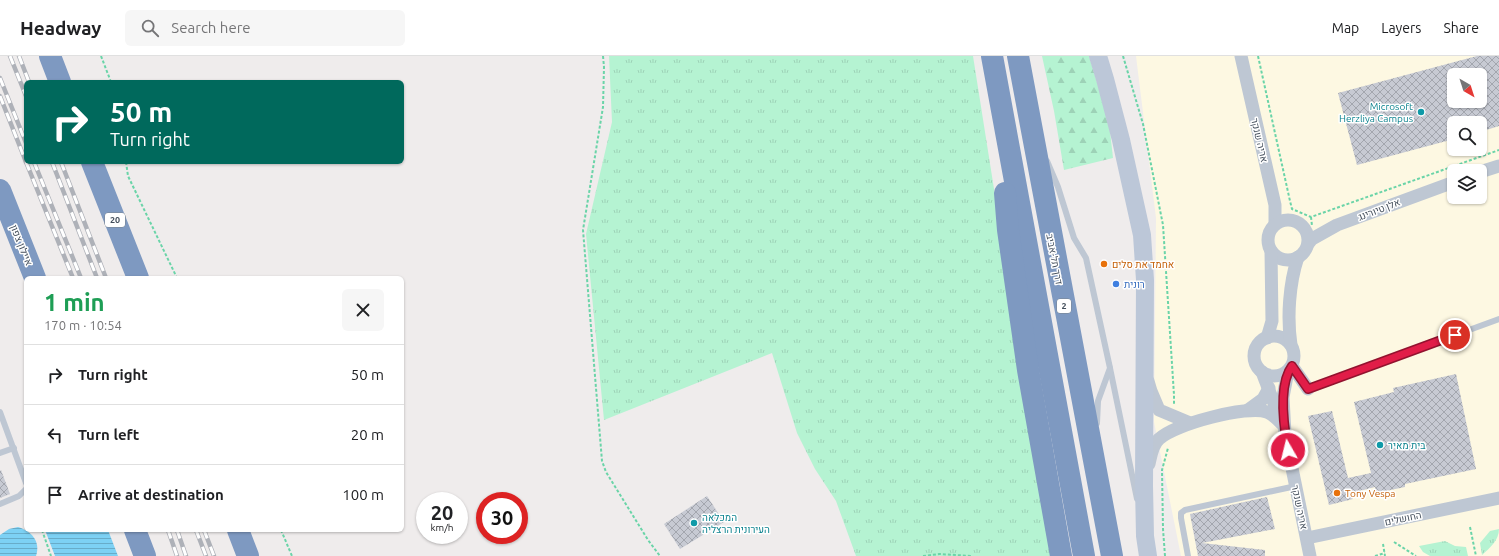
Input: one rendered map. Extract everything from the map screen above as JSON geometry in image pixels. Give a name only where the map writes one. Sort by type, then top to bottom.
[{"type":"highway","points":[[50,56],[59,80]]},
{"type":"highway","points":[[992,56],[1084,556]]},
{"type":"highway","name":"דרך תל-אביב","points":[[1018,56],[1112,556]]},
{"type":"highway","points":[[1000,100],[1008,230],[1028,370],[1061,556]]},
{"type":"highway","name":"20","points":[[93,164],[137,276]]},
{"type":"highway","name":"איילון צפון","points":[[0,190],[34,276]]},
{"type":"highway","points":[[136,532],[145,556]]},
{"type":"highway","points":[[239,532],[248,556]]},
{"type":"main road","points":[[1098,56],[1122,140],[1142,235],[1145,280],[1144,486],[1145,536],[1148,556]]},
{"type":"street","name":"אריה שנקר","points":[[1240,56],[1275,205],[1275,224]]},
{"type":"street","points":[[1487,170],[1499,166]]},
{"type":"street","name":"אלן טיורינג","points":[[1308,244],[1312,238],[1337,225],[1447,185]]},
{"type":"street","points":[[1267,338],[1272,321],[1271,251],[1269,246],[1269,234],[1275,224],[1286,220],[1297,221],[1305,228],[1308,244],[1302,254],[1298,257],[1286,260],[1280,258],[1271,251]]},
{"type":"street","points":[[1291,345],[1288,341],[1278,337],[1267,338],[1258,345],[1254,357],[1255,362],[1262,372],[1267,375],[1278,376],[1290,368],[1294,355],[1288,328],[1293,273],[1298,257]]},
{"type":"street","points":[[1290,368],[1308,389]]},
{"type":"street","name":"אריה שנקר","points":[[1283,429],[1283,397],[1290,368]]},
{"type":"street","points":[[1145,372],[1150,391],[1159,410],[1190,423]]},
{"type":"street","name":"אריה שנקר","points":[[1262,372],[1283,429],[1310,556]]},
{"type":"street","points":[[1248,410],[1263,399],[1269,388]]},
{"type":"street","points":[[1144,486],[1152,450],[1158,439],[1171,431],[1190,423],[1248,410],[1267,412],[1283,429]]},
{"type":"street","name":"החושלים","points":[[1307,538],[1499,498]]},
{"type":"lane","points":[[1029,119],[1058,187],[1074,238],[1086,258],[1145,536]]},
{"type":"lane","points":[[1308,389],[1499,319]]},
{"type":"lane","points":[[1097,429],[1098,401],[1110,368]]},
{"type":"lane","points":[[0,412],[24,477]]},
{"type":"lane","points":[[1098,444],[1103,512]]},
{"type":"lane","points":[[0,453],[14,448]]},
{"type":"lane","points":[[1042,455],[1055,556]]},
{"type":"lane","points":[[1188,556],[1181,518],[1181,513],[1185,510],[1296,486]]},
{"type":"lane","points":[[0,504],[19,496],[24,491]]},
{"type":"path","points":[[101,56],[110,80]]},
{"type":"path","points":[[603,56],[603,107],[583,230],[602,461],[606,472],[660,556]]},
{"type":"path","points":[[1123,56],[1143,124],[1163,225],[1174,395],[1172,416]]},
{"type":"path","points":[[1258,56],[1292,209],[1304,215],[1311,217],[1499,150]]},
{"type":"path","points":[[126,164],[128,176],[176,276]]},
{"type":"path","points":[[1165,556],[1162,470],[1171,431]]},
{"type":"path","points":[[1470,527],[1476,556]]},
{"type":"path","points":[[43,532],[51,556]]},
{"type":"path","points":[[282,532],[292,556]]},
{"type":"path","points":[[1394,542],[1416,556]]},
{"type":"path","points":[[1375,556],[1385,554],[1383,544]]},
{"type":"path","points":[[923,556],[939,554],[972,556]]},
{"type":"shaded area","points":[[1136,56],[1499,56],[1499,556],[1181,556],[1154,422],[1156,218]]},
{"type":"green space","points":[[609,56],[973,56],[1052,556],[856,556],[836,501],[815,469],[797,433],[772,353],[604,420],[586,234],[612,122]]},
{"type":"green space","points":[[1042,56],[1089,56],[1109,122],[1113,158],[1064,170],[1054,111]]},
{"type":"green space","points":[[1499,529],[1496,540],[1482,555],[1480,543],[1490,531]]},
{"type":"green space","points":[[1445,541],[1455,546],[1466,547],[1468,556],[1430,556],[1423,552],[1419,546]]},
{"type":"water","points":[[18,527],[24,530],[24,532],[28,532],[34,537],[37,546],[36,556],[0,556],[0,535],[9,529]]},
{"type":"water","points":[[46,532],[109,532],[118,556],[55,556]]},
{"type":"building","name":"Microsoft Herzliya Campus","points":[[1477,56],[1499,56],[1499,126],[1487,130],[1487,116],[1447,116],[1447,141],[1357,165],[1338,93]]},
{"type":"building","points":[[1456,374],[1476,469],[1405,484],[1405,487],[1376,493],[1375,487],[1352,493],[1353,499],[1329,505],[1308,416],[1332,411],[1348,478],[1371,473],[1354,402],[1394,392],[1393,388]]},
{"type":"building","points":[[1,470],[10,494],[0,498],[0,471]]},
{"type":"building","name":"המכלאה העירונית הרצליה","points":[[707,496],[724,522],[680,549],[664,524]]},
{"type":"building","points":[[1267,497],[1275,529],[1202,543],[1265,550],[1265,556],[1198,556],[1190,514]]},
{"type":"railway","points":[[10,56],[24,91]]},
{"type":"railway","points":[[19,56],[28,80]]},
{"type":"railway","points":[[0,78],[24,138]]},
{"type":"railway","points":[[0,96],[24,157]]},
{"type":"railway","points":[[27,164],[72,276]]},
{"type":"railway","points":[[35,164],[80,276]]},
{"type":"railway","points":[[53,164],[96,276]]},
{"type":"railway","points":[[62,164],[105,276]]},
{"type":"railway","points":[[169,532],[177,556]]},
{"type":"railway","points":[[178,532],[186,556]]},
{"type":"railway","points":[[197,532],[206,556]]},
{"type":"railway","points":[[205,532],[214,556]]},
{"type":"place","name":"Microsoft Herzliya Campus","points":[[1421,112]]},
{"type":"place","name":"אחמד את סלים","points":[[1104,264]]},
{"type":"place","name":"רונית","points":[[1116,284]]},
{"type":"place","name":"בית מאיר","points":[[1380,445]]},
{"type":"place","name":"Tony Vespa","points":[[1337,493]]},
{"type":"place","name":"המכלאה העירונית הרצליה","points":[[694,523]]},
{"type":"route","points":[[1288,450],[1285,434],[1283,397],[1288,371],[1292,366],[1308,389],[1455,335]]}]
